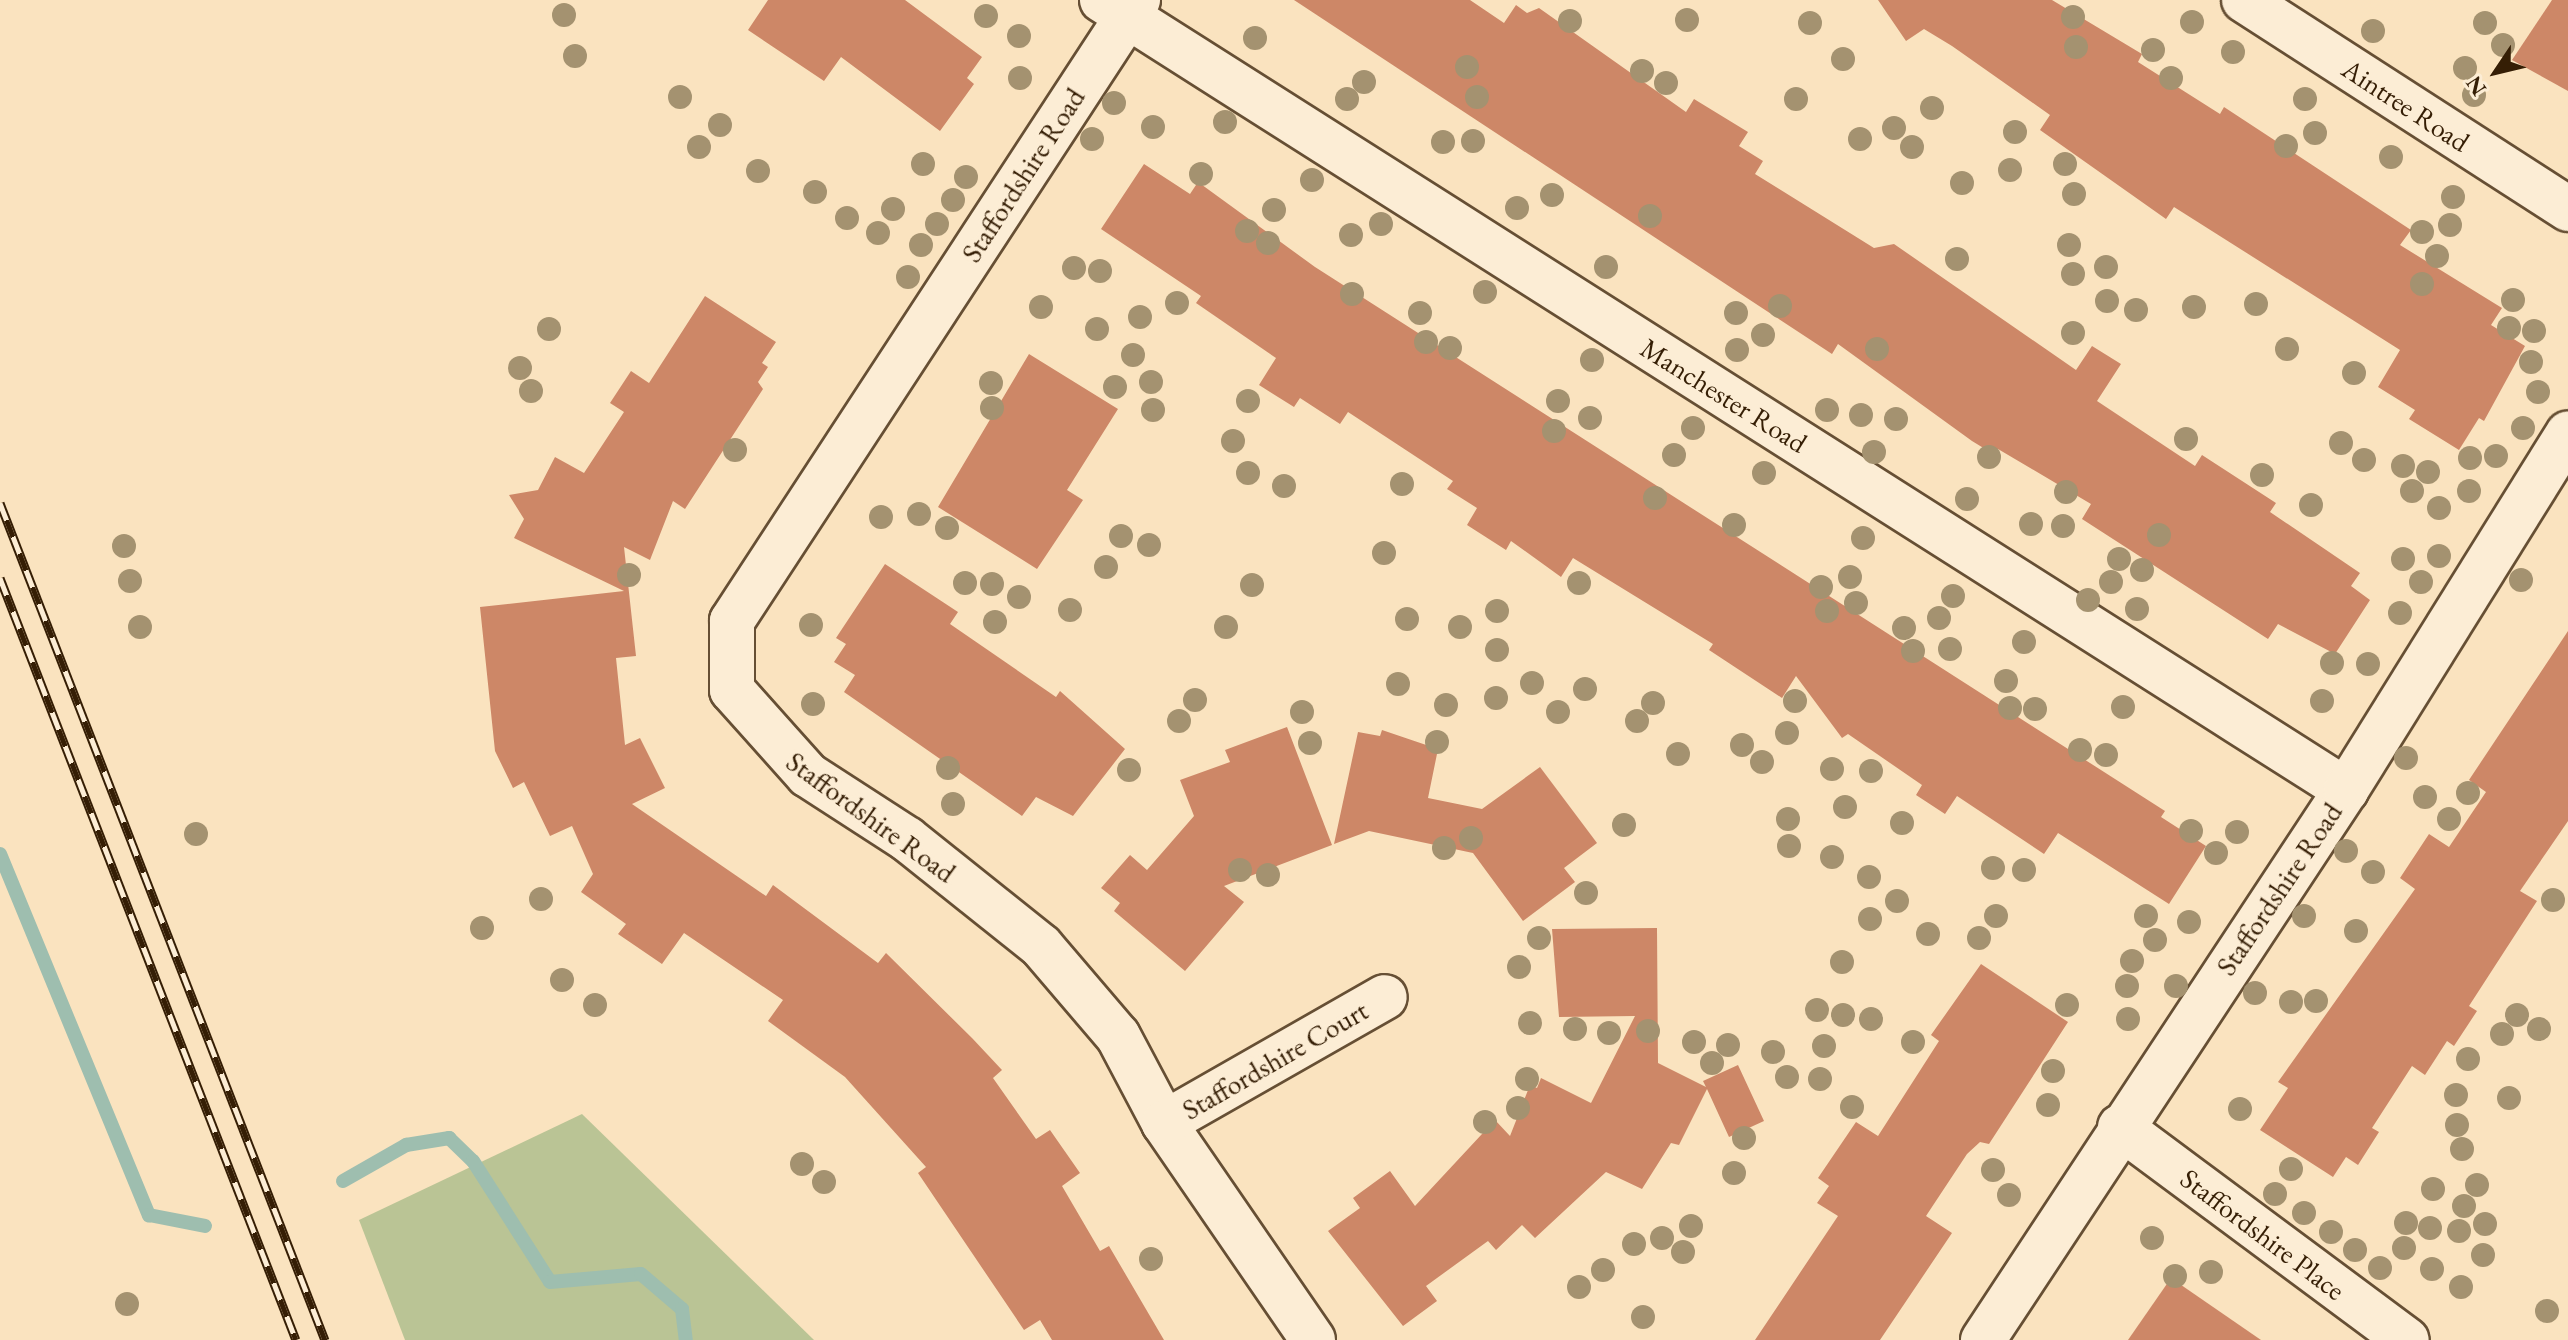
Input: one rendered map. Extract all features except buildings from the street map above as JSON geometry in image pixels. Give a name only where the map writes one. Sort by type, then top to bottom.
[{"type":"street","name":"Aintree Road","points":[[2244,0],[2568,209]]},
{"type":"street","name":"Manchester Road","points":[[1122,5],[2346,790]]},
{"type":"street","name":"Staffordshire Road","points":[[1122,5],[732,621],[732,690],[808,775],[907,839],[1041,946],[1118,1036],[1164,1123],[1313,1340]]},
{"type":"street","name":"Staffordshire Road","points":[[1983,1340],[2120,1127],[2346,790],[2568,434]]},
{"type":"street","name":"Staffordshire Court","points":[[1164,1123],[1385,997]]},
{"type":"street","name":"Staffordshire Place","points":[[2120,1127],[2407,1340]]},
{"type":"green space","points":[[582,1114],[814,1340],[405,1340],[359,1220]]},
{"type":"waterway","points":[[0,854],[149,1215],[205,1226]]},
{"type":"waterway","points":[[343,1181],[406,1145],[449,1138],[473,1161],[550,1282],[641,1274],[682,1309],[686,1340]]},
{"type":"railway","points":[[0,503],[325,1340]]},
{"type":"railway","points":[[0,578],[296,1340]]}]
